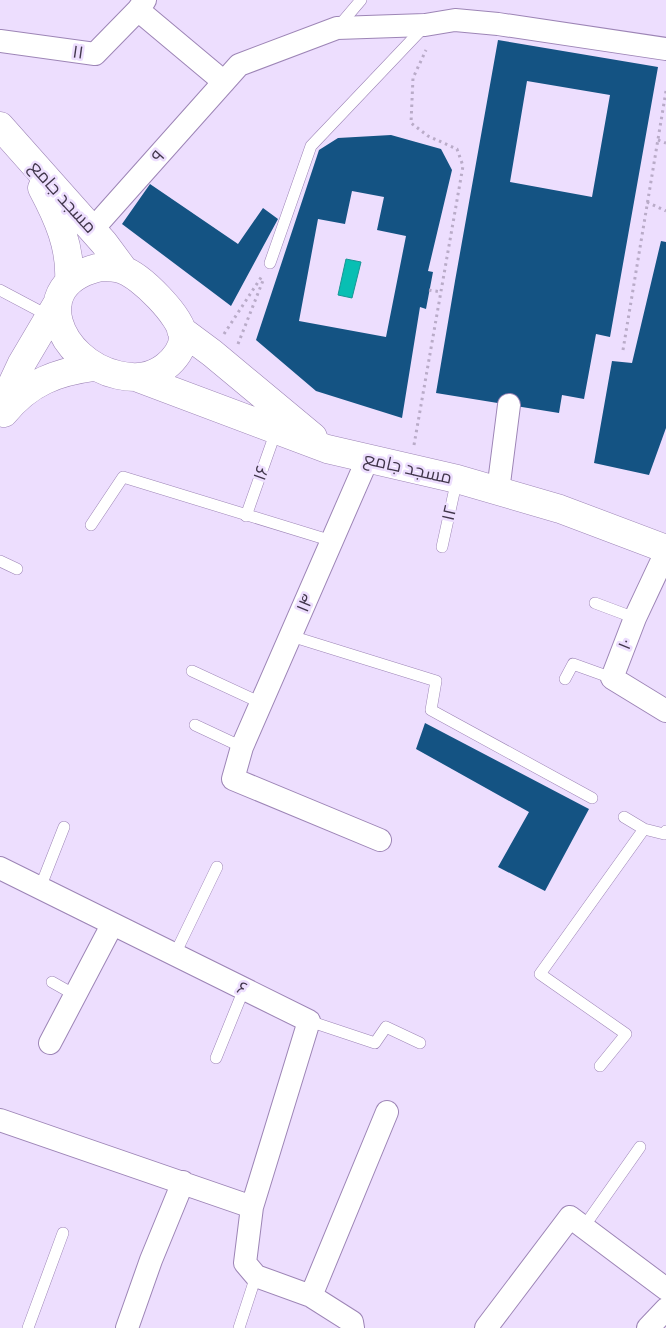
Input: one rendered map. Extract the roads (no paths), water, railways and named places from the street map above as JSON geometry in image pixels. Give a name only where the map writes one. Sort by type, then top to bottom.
[{"type":"main road","name":"مسجد جامع","points":[[9,136],[92,230],[124,270]]},
{"type":"main road","points":[[0,410],[22,363],[59,300],[70,264],[67,246],[55,212],[9,136]]},
{"type":"main road","points":[[138,378],[160,371],[174,360],[182,344],[183,336],[175,317],[163,302],[139,280],[124,270],[101,266],[88,270],[59,300],[58,323],[72,348],[94,367],[108,373],[138,378],[327,449]]},
{"type":"main road","name":"مسجد جامع","points":[[181,330],[327,449],[457,479],[560,509],[666,549]]},
{"type":"main road","points":[[0,418],[23,393],[44,379],[69,370],[94,367]]},
{"type":"street","name":"۱۱","points":[[0,42],[95,54],[141,5]]},
{"type":"street","points":[[141,5],[224,82]]},
{"type":"street","name":"۹","points":[[92,230],[239,65],[337,28],[432,24],[455,20],[498,24],[666,50]]},
{"type":"street","points":[[498,491],[509,405]]},
{"type":"street","name":"۱۴","points":[[368,458],[242,747],[233,779],[380,840]]},
{"type":"street","name":"۱۰","points":[[612,678],[635,618],[666,552]]},
{"type":"street","points":[[612,678],[666,711]]},
{"type":"street","name":"۶","points":[[0,868],[309,1022]]},
{"type":"street","points":[[50,1042],[112,925]]},
{"type":"street","points":[[309,1022],[252,1207],[246,1263],[256,1276],[311,1296],[352,1322],[353,1328]]},
{"type":"street","points":[[311,1296],[387,1112]]},
{"type":"street","points":[[0,1120],[252,1207]]},
{"type":"street","points":[[127,1328],[151,1260],[183,1182]]},
{"type":"street","points":[[486,1328],[570,1217],[666,1289]]},
{"type":"street","points":[[648,1328],[666,1309]]},
{"type":"lane","points":[[337,28],[361,0]]},
{"type":"lane","points":[[270,263],[312,146],[432,24]]},
{"type":"lane","points":[[0,290],[59,300]]},
{"type":"lane","name":"۱۶","points":[[246,516],[276,431]]},
{"type":"lane","points":[[91,524],[123,477],[332,541]]},
{"type":"lane","name":"۱۲","points":[[442,547],[457,479]]},
{"type":"lane","points":[[0,561],[17,569]]},
{"type":"lane","points":[[595,602],[635,618]]},
{"type":"lane","points":[[291,636],[436,681],[431,710],[592,798]]},
{"type":"lane","points":[[565,679],[573,664],[612,678]]},
{"type":"lane","points":[[192,671],[261,703]]},
{"type":"lane","points":[[195,725],[242,747]]},
{"type":"lane","points":[[624,817],[644,829],[665,834]]},
{"type":"lane","points":[[40,888],[64,827]]},
{"type":"lane","points":[[600,1066],[626,1034],[540,974],[644,829]]},
{"type":"lane","points":[[175,954],[217,868]]},
{"type":"lane","points":[[52,982],[75,995]]},
{"type":"lane","points":[[216,1058],[244,989]]},
{"type":"lane","points":[[309,1022],[375,1042],[386,1027],[420,1043]]},
{"type":"lane","points":[[583,1228],[640,1147]]},
{"type":"lane","points":[[28,1328],[63,1233]]},
{"type":"lane","points":[[239,1328],[256,1276]]}]
